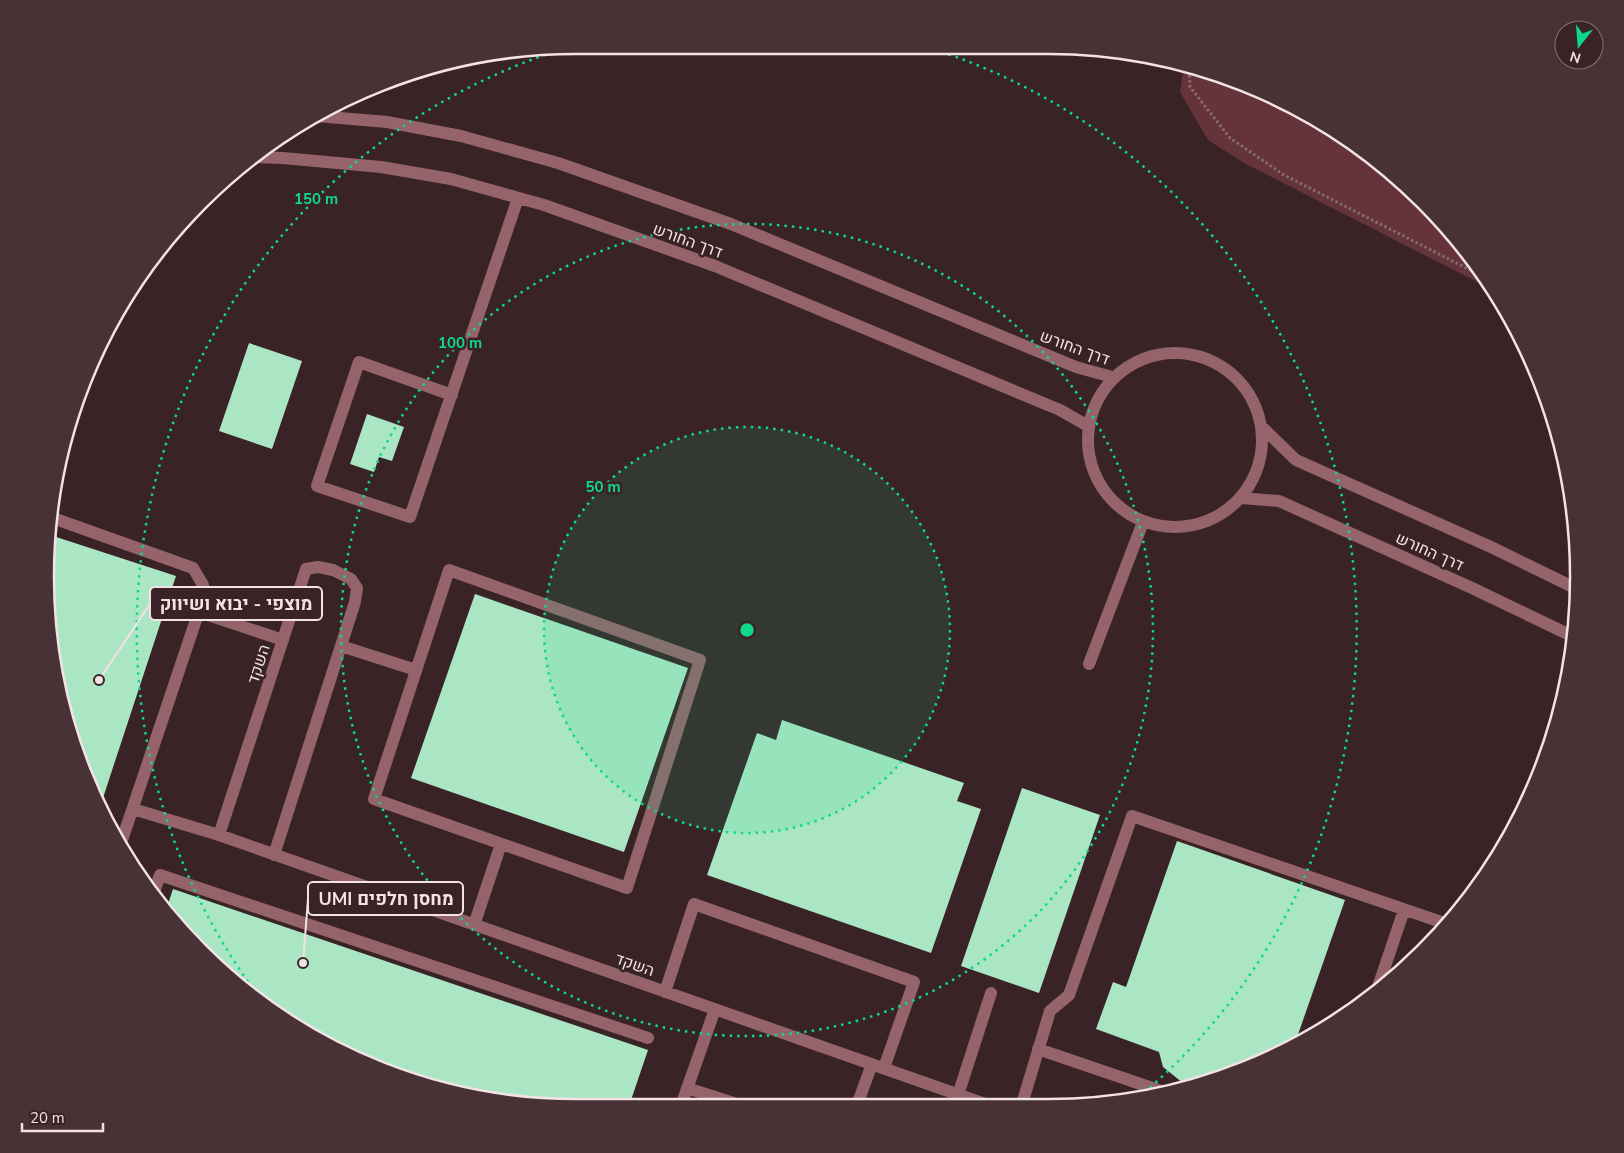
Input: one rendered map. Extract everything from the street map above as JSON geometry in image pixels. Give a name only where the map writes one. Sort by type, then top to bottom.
[{"type":"street","name":"דרך החורש","points":[[328,117],[387,122],[461,136],[558,163],[731,224],[1076,367],[1112,377]]},
{"type":"street","name":"דרך החורש","points":[[265,157],[381,167],[450,179],[544,205],[715,266],[1060,410],[1088,426]]},
{"type":"street","points":[[452,395],[359,362],[317,486],[410,517],[452,395],[518,198]]},
{"type":"street","points":[[1162,353],[1189,353],[1216,362],[1238,379],[1254,401],[1262,427],[1262,453],[1255,477],[1241,498],[1220,516],[1196,525],[1169,528],[1143,522],[1118,507],[1098,483],[1088,456],[1088,426],[1096,400],[1112,377],[1135,361],[1162,353]]},
{"type":"street","name":"דרך החורש","points":[[1262,427],[1296,460],[1491,547],[1570,585]]},
{"type":"street","name":"דרך החורש","points":[[1241,498],[1279,501],[1472,588],[1567,634]]},
{"type":"street","points":[[57,519],[193,568],[203,585],[202,602],[199,612],[123,837]]},
{"type":"street","points":[[1089,664],[1143,522]]},
{"type":"street","name":"השקד","points":[[274,855],[355,602],[356,588],[351,579],[333,570],[318,567],[306,569],[219,835],[274,855],[970,1099]]},
{"type":"street","points":[[449,570],[700,660],[627,888],[501,844],[374,799],[449,570]]},
{"type":"street","points":[[199,612],[283,640]]},
{"type":"street","points":[[341,646],[416,670]]},
{"type":"street","points":[[133,809],[219,835]]},
{"type":"street","points":[[1023,1099],[1050,1011],[1069,995],[1132,816],[1440,922]]},
{"type":"street","points":[[474,925],[501,844]]},
{"type":"street","points":[[156,887],[160,875],[648,1038]]},
{"type":"street","points":[[665,992],[694,904],[914,982],[878,1066],[860,1099]]},
{"type":"street","points":[[1381,979],[1404,910]]},
{"type":"street","points":[[958,1095],[991,992]]},
{"type":"street","points":[[683,1099],[715,1009]]},
{"type":"street","points":[[1038,1049],[1153,1088]]},
{"type":"street","points":[[687,1088],[721,1099]]},
{"type":"path","points":[[1189,74],[1190,87],[1230,138],[1284,175],[1471,270]]},
{"type":"shaded area","points":[[1183,72],[1216,81],[1279,108],[1338,142],[1392,183],[1417,207],[1441,232],[1480,283],[1244,163],[1208,140],[1180,92]]},
{"type":"building","points":[[249,343],[302,361],[272,449],[219,431]]},
{"type":"building","points":[[367,414],[404,427],[392,461],[379,457],[374,472],[350,464]]},
{"type":"building","points":[[55,537],[176,576],[103,797],[81,745],[64,678],[58,645],[55,611]]},
{"type":"building","points":[[475,594],[688,668],[624,852],[411,778]]},
{"type":"building","points":[[782,720],[964,783],[957,801],[981,809],[931,953],[707,875],[757,733],[776,740]]},
{"type":"building","points":[[1022,788],[1100,815],[1039,993],[961,966]]},
{"type":"building","points":[[1177,841],[1345,900],[1298,1035],[1216,1072],[1181,1081],[1163,1067],[1159,1052],[1096,1029],[1113,982],[1126,987]]},
{"type":"building","points":[[173,889],[648,1050],[631,1099],[542,1098],[508,1095],[475,1089],[408,1072],[376,1059],[315,1029],[258,991],[207,946],[168,903]]},
{"type":"place","name":"מוצפי - יבוא ושיווק","points":[[99,680]]},
{"type":"place","name":"UMI מחסן חלפים","points":[[303,963]]}]
